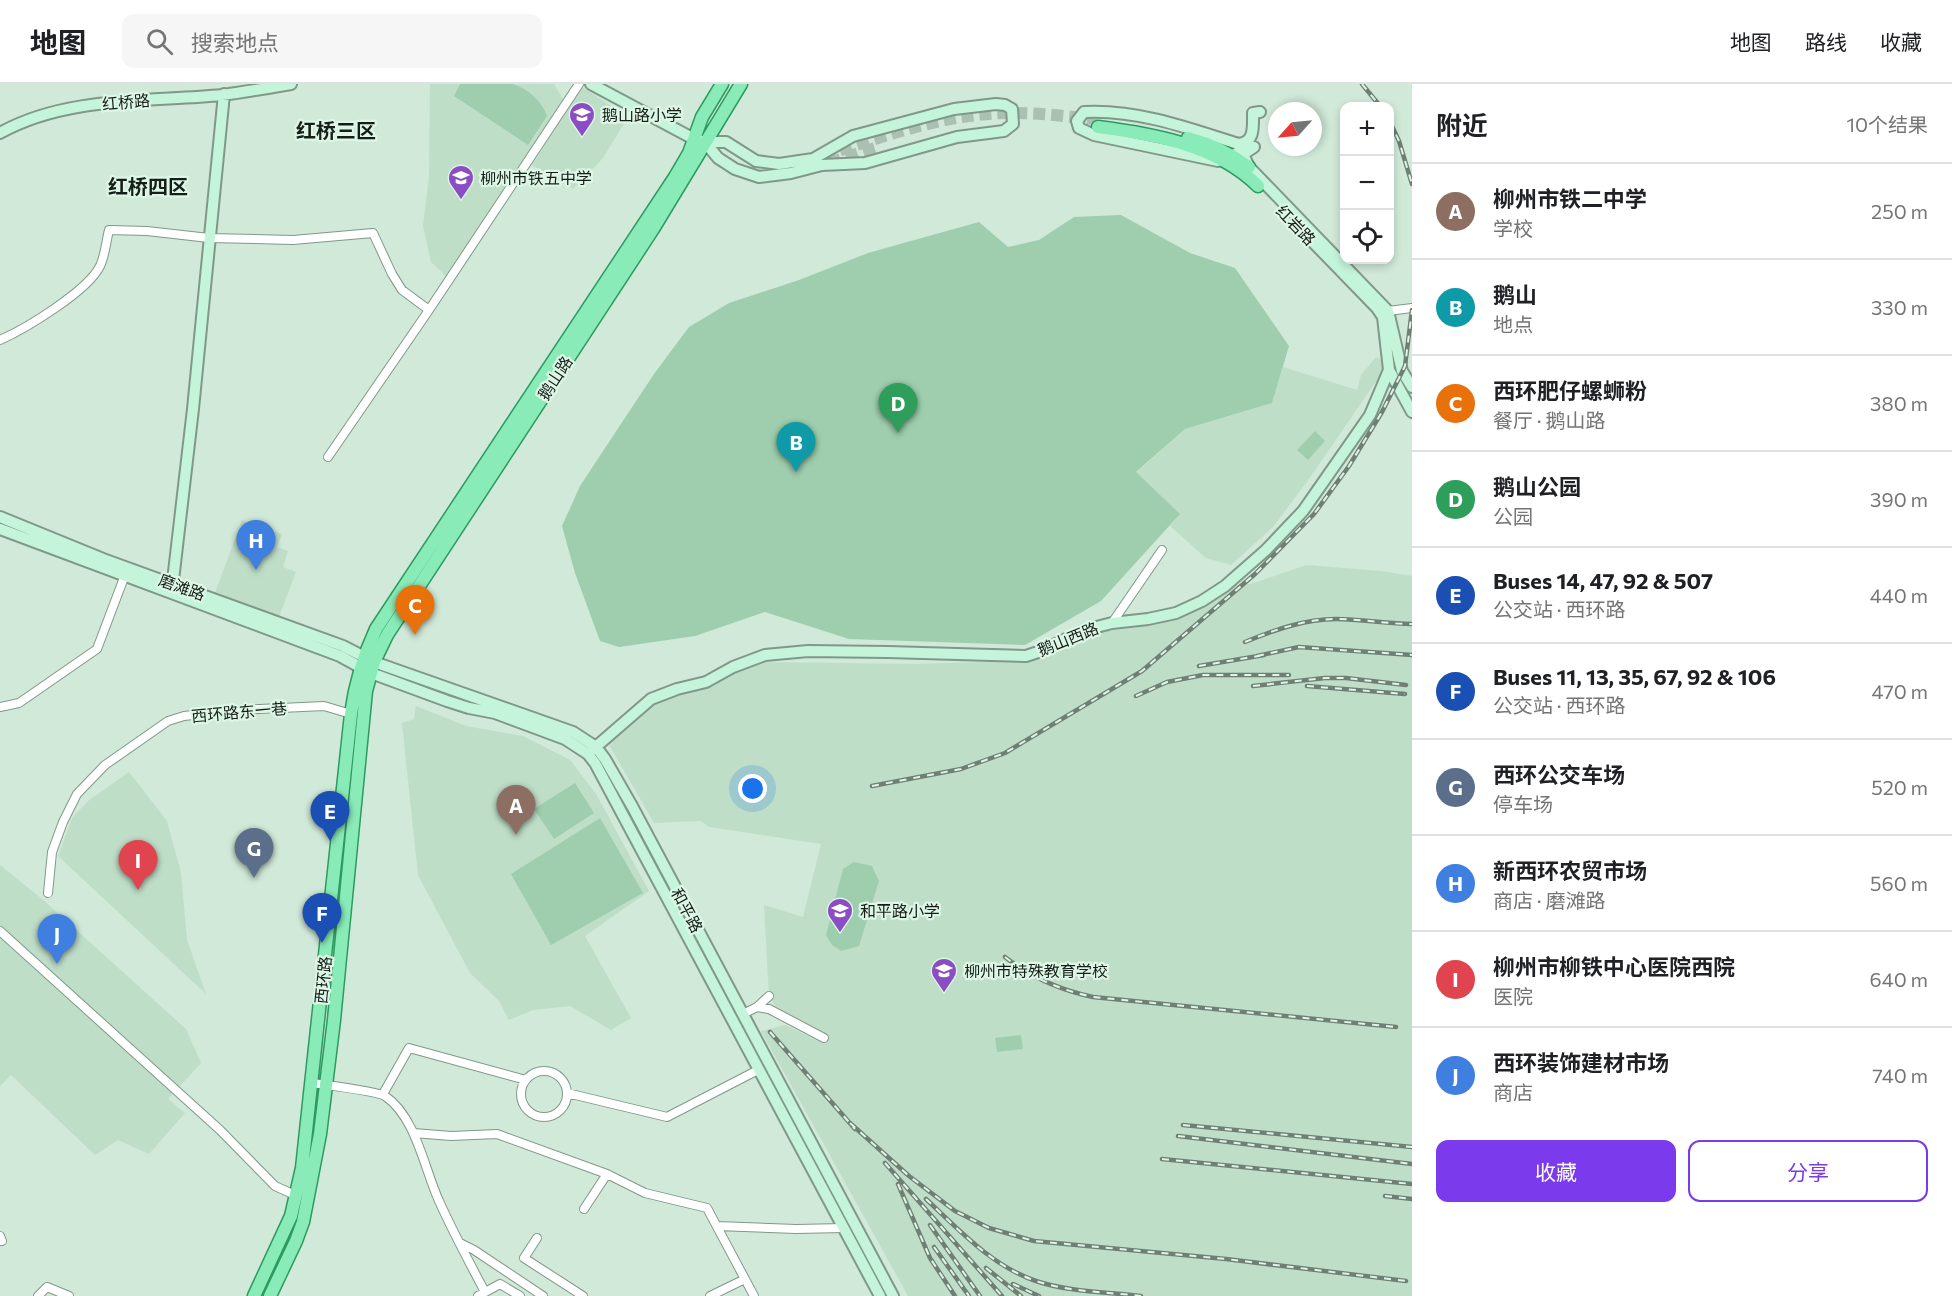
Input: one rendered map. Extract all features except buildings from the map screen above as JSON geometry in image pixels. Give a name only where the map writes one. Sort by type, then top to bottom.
[{"type":"main road","name":"鹅山路","points":[[700,140],[702,117],[722,84]]},
{"type":"main road","name":"鹅山路","points":[[367,665],[376,629],[690,153],[741,84]]},
{"type":"main road","name":"红岩路","points":[[1097,123],[1162,131],[1216,146],[1233,154],[1249,167]]},
{"type":"main road","name":"红岩路","points":[[1233,154],[1246,174],[1258,186]]},
{"type":"main road","name":"西环路","points":[[270,1296],[303,1222],[320,1134],[319,1084],[351,714],[367,665]]},
{"type":"main road","name":"西环路","points":[[254,1296],[291,1216],[297,1196],[308,1131],[335,1009],[367,665]]},
{"type":"street","name":"红桥路","points":[[0,133],[14,125],[44,116],[98,104],[291,84]]},
{"type":"street","points":[[327,457],[429,310],[579,84]]},
{"type":"street","points":[[591,84],[700,140],[718,158],[735,169],[759,177],[791,173],[818,162],[853,136],[905,121],[986,105],[1005,105],[1012,109],[1013,124],[1004,131],[957,137],[865,163],[818,162],[779,164],[756,161],[726,142],[700,140]]},
{"type":"street","points":[[172,588],[226,89]]},
{"type":"street","points":[[1233,154],[1165,120],[1084,111],[1077,121],[1079,128],[1094,135],[1233,154],[1245,153],[1254,147]]},
{"type":"street","points":[[1233,154],[1251,139],[1253,113],[1260,112]]},
{"type":"street","name":"红岩路","points":[[1249,167],[1386,314]]},
{"type":"street","name":"红岩路","points":[[1258,186],[1377,308],[1386,314]]},
{"type":"street","points":[[0,339],[73,296],[87,284],[100,266],[109,231],[147,231],[209,238],[293,240],[373,233],[402,290],[429,310]]},
{"type":"street","points":[[1386,314],[1412,309]]},
{"type":"street","points":[[1386,314],[1389,370],[1412,412]]},
{"type":"street","points":[[1386,314],[1402,371],[1412,387]]},
{"type":"street","name":"鹅山西路","points":[[592,751],[651,699],[677,688],[706,682],[733,667],[765,655],[808,651],[1026,656],[1085,630],[1112,623],[1176,613],[1202,601],[1225,586],[1266,550],[1303,511],[1370,415],[1389,370]]},
{"type":"street","name":"磨滩路","points":[[0,517],[172,588]]},
{"type":"street","name":"磨滩路","points":[[0,529],[125,574],[343,646],[367,665]]},
{"type":"street","points":[[1112,623],[1162,550]]},
{"type":"street","points":[[0,707],[19,703],[97,649],[125,574]]},
{"type":"street","name":"和平路","points":[[367,665],[447,701],[495,713],[565,739],[605,759],[893,1296]]},
{"type":"street","name":"西环路东一巷","points":[[48,893],[52,852],[77,794],[105,765],[168,722],[184,716],[228,711],[324,706],[351,714]]},
{"type":"street","name":"和平路","points":[[592,751],[595,763],[880,1296]]},
{"type":"street","points":[[0,931],[220,1130],[275,1186],[297,1196]]},
{"type":"street","points":[[742,1014],[757,1008],[769,996]]},
{"type":"street","points":[[757,1008],[769,1009],[824,1038]]},
{"type":"street","points":[[383,1094],[409,1048],[526,1080]]},
{"type":"street","points":[[567,1093],[667,1117],[759,1070]]},
{"type":"street","points":[[547,1071],[561,1079],[567,1093],[566,1101],[558,1112],[544,1117],[537,1116],[526,1108],[522,1101],[523,1086],[526,1080],[532,1074],[547,1071]]},
{"type":"street","points":[[319,1084],[383,1094],[401,1112],[414,1133],[439,1201],[460,1243],[481,1294],[500,1284],[520,1296]]},
{"type":"street","points":[[414,1133],[451,1136],[497,1134],[607,1174],[645,1193],[706,1208],[754,1296]]},
{"type":"street","points":[[584,1209],[607,1174]]},
{"type":"street","points":[[717,1227],[844,1228]]},
{"type":"street","points":[[0,1236],[2,1240],[0,1241]]},
{"type":"street","points":[[537,1238],[524,1258],[583,1296]]},
{"type":"street","points":[[460,1243],[543,1296]]},
{"type":"street","points":[[710,1296],[745,1279]]},
{"type":"street","points":[[38,1296],[46,1287],[69,1296]]},
{"type":"shaded area","name":"柳州市铁五中学","points":[[430,84],[554,84],[563,99],[447,277],[431,262],[423,226],[429,176]]},
{"type":"shaded area","points":[[460,84],[513,84],[534,96],[542,105],[547,116],[528,145],[454,96]]},
{"type":"shaded area","name":"鹅山路小学","points":[[582,87],[628,117],[603,158],[573,189],[532,165]]},
{"type":"shaded area","points":[[1121,215],[1190,253],[1235,268],[1289,346],[1272,403],[1185,429],[1136,472],[1180,514],[1101,601],[1025,645],[849,639],[765,612],[695,636],[619,647],[600,641],[575,573],[562,526],[580,486],[654,374],[689,327],[729,303],[799,280],[868,253],[979,222],[1008,247],[1039,240],[1074,217]]},
{"type":"shaded area","points":[[1376,357],[1388,364],[1311,476],[1274,526],[1231,565],[1206,558],[1170,526],[1180,514],[1136,473],[1185,429],[1272,403],[1283,367],[1357,390],[1361,375]]},
{"type":"shaded area","points":[[1315,431],[1325,441],[1308,460],[1297,450]]},
{"type":"shaded area","points":[[242,520],[282,534],[277,547],[288,551],[283,567],[296,572],[279,617],[215,593]]},
{"type":"shaded area","points":[[1306,565],[1412,576],[1412,1296],[908,1296],[761,1031],[785,1025],[822,1043],[825,1035],[777,1009],[769,996],[764,905],[803,917],[821,844],[709,827],[701,821],[654,823],[608,743],[651,704],[711,684],[759,662],[918,664],[1030,660],[1044,656],[1067,642],[1098,632],[1133,628],[1184,615],[1204,607],[1232,585],[1251,584]]},
{"type":"shaded area","points":[[416,706],[466,726],[523,736],[570,760],[596,794],[649,891],[585,936],[631,1018],[611,1030],[570,1006],[533,1010],[509,1020],[499,1001],[470,973],[418,875],[402,723],[414,719]]},
{"type":"shaded area","points":[[129,772],[167,821],[181,873],[187,940],[206,994],[58,856],[72,818],[88,801]]},
{"type":"shaded area","points":[[575,783],[594,813],[554,839],[534,809]]},
{"type":"shaded area","points":[[600,818],[643,893],[551,945],[511,874]]},
{"type":"shaded area","points":[[854,862],[872,866],[879,881],[859,946],[841,951],[832,945],[826,935],[843,869]]},
{"type":"shaded area","points":[[0,865],[42,899],[186,1029],[201,1063],[168,1099],[185,1113],[149,1154],[118,1140],[95,1155],[11,1075],[0,1086]]},
{"type":"shaded area","points":[[1021,1035],[1023,1049],[997,1052],[995,1038]]},
{"type":"tunnel","points":[[823,156],[917,127],[966,116],[1025,113],[1097,119]]},
{"type":"tunnel","points":[[829,163],[878,147]]},
{"type":"railway","points":[[1362,84],[1377,102]]},
{"type":"railway","points":[[1394,130],[1412,184]]},
{"type":"railway","points":[[872,786],[961,769],[1005,753],[1142,671],[1255,574],[1314,514],[1349,466],[1382,412],[1405,366],[1412,310]]},
{"type":"railway","points":[[1245,642],[1290,626],[1324,619],[1412,624]]},
{"type":"railway","points":[[1257,656],[1299,647],[1412,655]]},
{"type":"railway","points":[[1199,666],[1264,655]]},
{"type":"railway","points":[[1136,696],[1167,682],[1203,675],[1289,675]]},
{"type":"railway","points":[[1253,686],[1325,678],[1346,678],[1406,685]]},
{"type":"railway","points":[[1307,686],[1405,694]]},
{"type":"railway","points":[[1005,957],[1047,982],[1093,997],[1396,1027]]},
{"type":"railway","points":[[770,1032],[855,1129]]},
{"type":"railway","points":[[850,1123],[909,1176],[955,1211],[989,1228],[1034,1241],[1226,1259],[1406,1281]]},
{"type":"railway","points":[[1183,1125],[1412,1147]]},
{"type":"railway","points":[[1178,1136],[1412,1164]]},
{"type":"railway","points":[[1162,1159],[1412,1184]]},
{"type":"railway","points":[[885,1163],[1002,1296]]},
{"type":"railway","points":[[898,1184],[930,1258],[955,1296]]},
{"type":"railway","points":[[1385,1196],[1412,1199]]},
{"type":"railway","points":[[926,1199],[977,1246],[1020,1274],[1048,1285],[1141,1296]]},
{"type":"railway","points":[[930,1225],[980,1296]]},
{"type":"railway","points":[[934,1247],[969,1296]]},
{"type":"railway","points":[[986,1268],[1021,1296]]},
{"type":"railway","points":[[1013,1284],[1039,1296]]},
{"type":"place","name":"鹅山路小学","points":[[582,138]]},
{"type":"place","name":"柳州市铁五中学","points":[[461,201]]},
{"type":"place","name":"鹅山公园","points":[[898,433]]},
{"type":"place","name":"鹅山","points":[[796,472]]},
{"type":"place","name":"新西环农贸市场","points":[[256,570]]},
{"type":"place","name":"西环肥仔螺蛳粉","points":[[415,635]]},
{"type":"place","name":"柳州市铁二中学","points":[[516,835]]},
{"type":"place","name":"Buses 14, 47, 92 & 507","points":[[330,841]]},
{"type":"place","name":"西环公交车场","points":[[254,878]]},
{"type":"place","name":"柳州市柳铁中心医院西院","points":[[138,890]]},
{"type":"place","name":"和平路小学","points":[[840,934]]},
{"type":"place","name":"Buses 11, 13, 35, 67, 92 & 106","points":[[322,943]]},
{"type":"place","name":"西环装饰建材市场","points":[[57,964]]},
{"type":"place","name":"柳州市特殊教育学校","points":[[944,994]]},
{"type":"district","name":"红桥三区","points":[[336,131]]},
{"type":"district","name":"红桥四区","points":[[148,187]]}]
